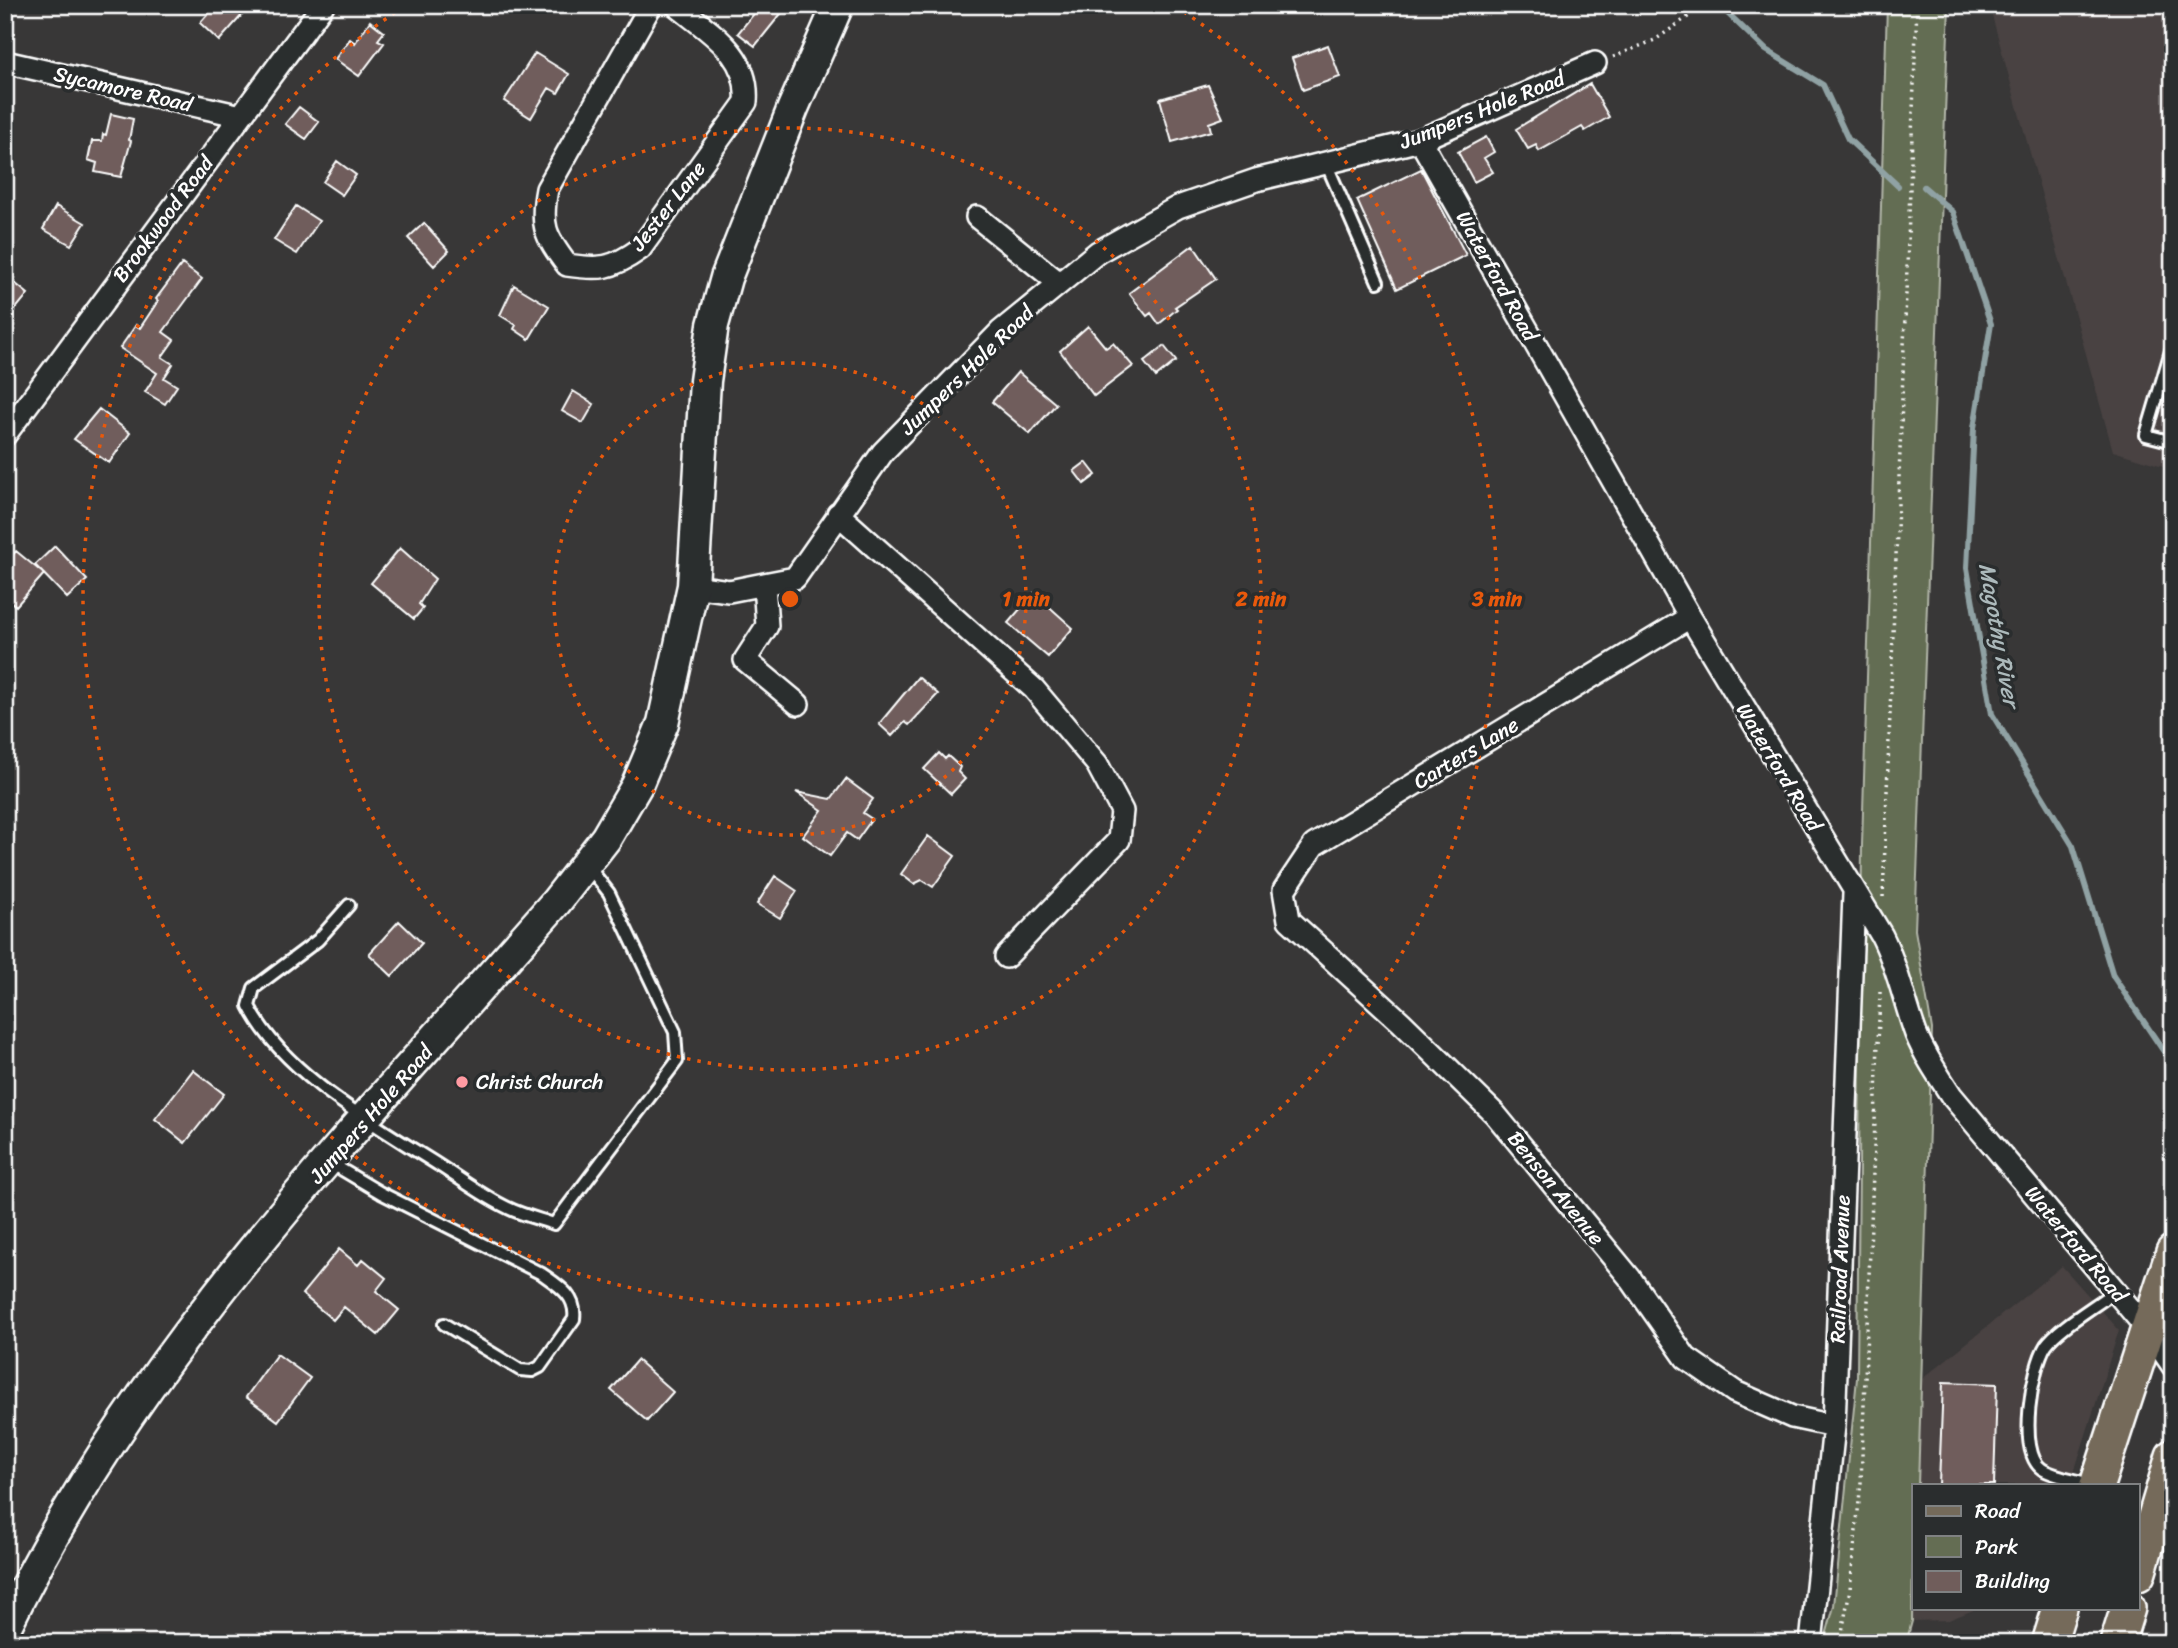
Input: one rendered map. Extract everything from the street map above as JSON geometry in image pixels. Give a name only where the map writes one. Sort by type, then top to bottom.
[{"type":"main road","name":"Jumpers Hole Road","points":[[5,1628],[55,1531],[143,1396],[225,1284],[587,863],[606,838],[654,749],[680,658],[693,586],[705,381],[713,325],[726,278],[838,5]]},
{"type":"main road","points":[[2096,1484],[2173,1252]]},
{"type":"main road","points":[[2140,1567],[2173,1456]]},
{"type":"main road","points":[[2049,1643],[2059,1610]]},
{"type":"main road","points":[[2117,1643],[2127,1610]]},
{"type":"street","name":"Brookwood Road","points":[[5,435],[323,5]]},
{"type":"street","name":"Jester Lane","points":[[651,5],[547,189],[541,217],[550,243],[568,265],[594,269],[618,264],[640,249],[746,102],[748,83],[740,65],[726,46],[676,5]]},
{"type":"street","name":"Sycamore Road","points":[[5,62],[241,116]]},
{"type":"street","name":"Jumpers Hole Road","points":[[693,586],[729,591],[795,578],[838,514],[893,442],[1000,332],[1098,252],[1178,207],[1256,180],[1420,140],[1595,63]]},
{"type":"street","name":"Waterford Road","points":[[1420,140],[1690,617],[1854,894],[1882,936],[1896,964],[1915,1032],[1929,1062],[1951,1095],[2148,1330],[2173,1366]]},
{"type":"street","points":[[977,217],[1059,283]]},
{"type":"street","points":[[838,514],[1034,689],[1097,764],[1122,811],[1119,840],[1006,957]]},
{"type":"street","points":[[764,584],[767,625],[745,660],[798,704]]},
{"type":"street","name":"Carters Lane","points":[[1289,920],[1284,890],[1314,845],[1690,617]]},
{"type":"street","name":"Railroad Avenue","points":[[1811,1643],[1834,1426],[1854,894]]},
{"type":"street","name":"Benson Avenue","points":[[1289,920],[1401,1022],[1495,1114],[1630,1278],[1686,1358],[1735,1392],[1792,1417],[1834,1426]]},
{"type":"lane","points":[[1325,163],[1378,282]]},
{"type":"lane","points":[[2173,344],[2146,435],[2173,442]]},
{"type":"lane","points":[[349,905],[318,940],[254,988],[250,1006],[270,1038],[311,1076],[366,1119],[508,1209],[554,1224],[677,1061],[675,1032],[609,893],[587,863]]},
{"type":"lane","points":[[329,1162],[381,1193],[542,1273],[572,1299],[575,1310],[574,1319],[540,1367],[532,1371],[520,1370],[444,1324]]},
{"type":"lane","points":[[2093,1484],[2043,1469],[2034,1460],[2029,1447],[2036,1364],[2048,1343],[2115,1291]]},
{"type":"path","points":[[1595,63],[1628,53],[1705,5]]},
{"type":"path","points":[[1882,936],[1917,5]]},
{"type":"path","points":[[1840,1643],[1850,1589],[1861,1482],[1880,990]]},
{"type":"shaded area","points":[[1989,5],[2173,5],[2173,469],[2113,451]]},
{"type":"shaded area","points":[[2062,1266],[2119,1330],[2070,1484],[1918,1484],[1922,1379]]},
{"type":"shaded area","points":[[1913,1610],[1973,1610],[1949,1620],[1912,1621]]},
{"type":"green space","points":[[1887,5],[1949,5],[1915,930],[1932,1029],[1918,1484],[1912,1484],[1912,1621],[1906,1643],[1824,1643],[1834,1606],[1857,1378],[1862,845]]},
{"type":"building","points":[[216,5],[251,5],[219,41],[200,23]]},
{"type":"building","points":[[761,5],[788,5],[755,46],[738,33]]},
{"type":"building","points":[[370,21],[384,32],[378,40],[384,43],[359,76],[335,59],[350,39],[355,43]]},
{"type":"building","points":[[1328,45],[1340,77],[1303,90],[1292,58]]},
{"type":"building","points":[[535,53],[569,74],[558,93],[549,88],[531,118],[504,101]]},
{"type":"building","points":[[1590,84],[1609,117],[1585,131],[1582,127],[1539,151],[1536,145],[1528,149],[1516,129]]},
{"type":"building","points":[[1208,85],[1223,118],[1209,123],[1211,131],[1172,142],[1160,99]]},
{"type":"building","points":[[299,107],[319,122],[306,139],[285,124]]},
{"type":"building","points":[[111,114],[133,119],[131,141],[121,177],[95,172],[97,163],[88,160],[92,141],[102,141],[103,134],[106,135]]},
{"type":"building","points":[[1486,137],[1494,152],[1484,158],[1493,172],[1474,182],[1458,152]]},
{"type":"building","points":[[337,161],[356,175],[342,195],[323,182]]},
{"type":"building","points":[[1421,169],[1466,255],[1397,289],[1357,200]]},
{"type":"building","points":[[56,206],[85,223],[71,245],[43,229]]},
{"type":"building","points":[[296,206],[319,221],[297,254],[274,240]]},
{"type":"building","points":[[424,223],[449,251],[434,266],[408,238]]},
{"type":"building","points":[[1193,245],[1216,279],[1175,307],[1177,309],[1159,324],[1151,313],[1147,316],[1129,293]]},
{"type":"building","points":[[182,264],[202,279],[163,332],[174,340],[162,357],[173,364],[164,378],[177,386],[165,404],[145,392],[157,373],[120,348],[136,325],[140,328],[158,301],[156,299]]},
{"type":"building","points":[[5,275],[28,294],[5,322]]},
{"type":"building","points":[[514,285],[549,306],[529,339],[514,329],[516,325],[500,315]]},
{"type":"building","points":[[1088,326],[1106,348],[1113,343],[1133,366],[1094,396],[1060,351]]},
{"type":"building","points":[[1164,346],[1176,361],[1156,377],[1144,362]]},
{"type":"building","points":[[1018,372],[1056,404],[1030,434],[992,402]]},
{"type":"building","points":[[573,391],[594,404],[583,423],[562,411]]},
{"type":"building","points":[[99,409],[130,433],[109,463],[74,439]]},
{"type":"building","points":[[1086,462],[1096,475],[1084,484],[1074,471]]},
{"type":"building","points":[[55,546],[87,580],[67,598],[35,565]]},
{"type":"building","points":[[400,548],[435,579],[419,604],[423,608],[414,619],[371,583]]},
{"type":"building","points":[[16,551],[44,574],[16,606],[5,597],[5,563]]},
{"type":"building","points":[[1034,593],[1073,628],[1048,657],[1008,623]]},
{"type":"building","points":[[918,677],[938,694],[909,725],[905,722],[892,736],[879,724]]},
{"type":"building","points":[[939,753],[945,759],[948,756],[960,767],[958,772],[965,779],[951,794],[924,769]]},
{"type":"building","points":[[846,779],[873,799],[863,813],[872,819],[857,840],[847,833],[830,856],[803,836],[822,810],[796,792],[831,799]]},
{"type":"building","points":[[928,836],[955,856],[933,887],[922,880],[914,884],[901,874]]},
{"type":"building","points":[[775,876],[797,891],[780,918],[757,904]]},
{"type":"building","points":[[399,921],[422,943],[392,976],[369,954]]},
{"type":"building","points":[[193,1070],[224,1094],[185,1143],[155,1119]]},
{"type":"building","points":[[339,1249],[358,1265],[363,1259],[386,1278],[376,1291],[399,1310],[378,1335],[344,1307],[333,1320],[302,1294]]},
{"type":"building","points":[[277,1354],[310,1378],[278,1421],[246,1397]]},
{"type":"building","points":[[637,1360],[673,1392],[647,1421],[611,1390]]},
{"type":"building","points":[[1943,1382],[1997,1384],[1994,1484],[1939,1484]]},
{"type":"waterway","name":"Magothy River","points":[[1719,5],[1766,50],[1823,85],[1848,139],[1898,186]]},
{"type":"waterway","name":"Magothy River","points":[[1924,187],[1953,212],[1991,324],[1974,428],[1967,568],[1992,714],[2073,846],[2113,976],[2173,1065]]},
{"type":"place","name":"Christ Church","points":[[462,1082]]}]
